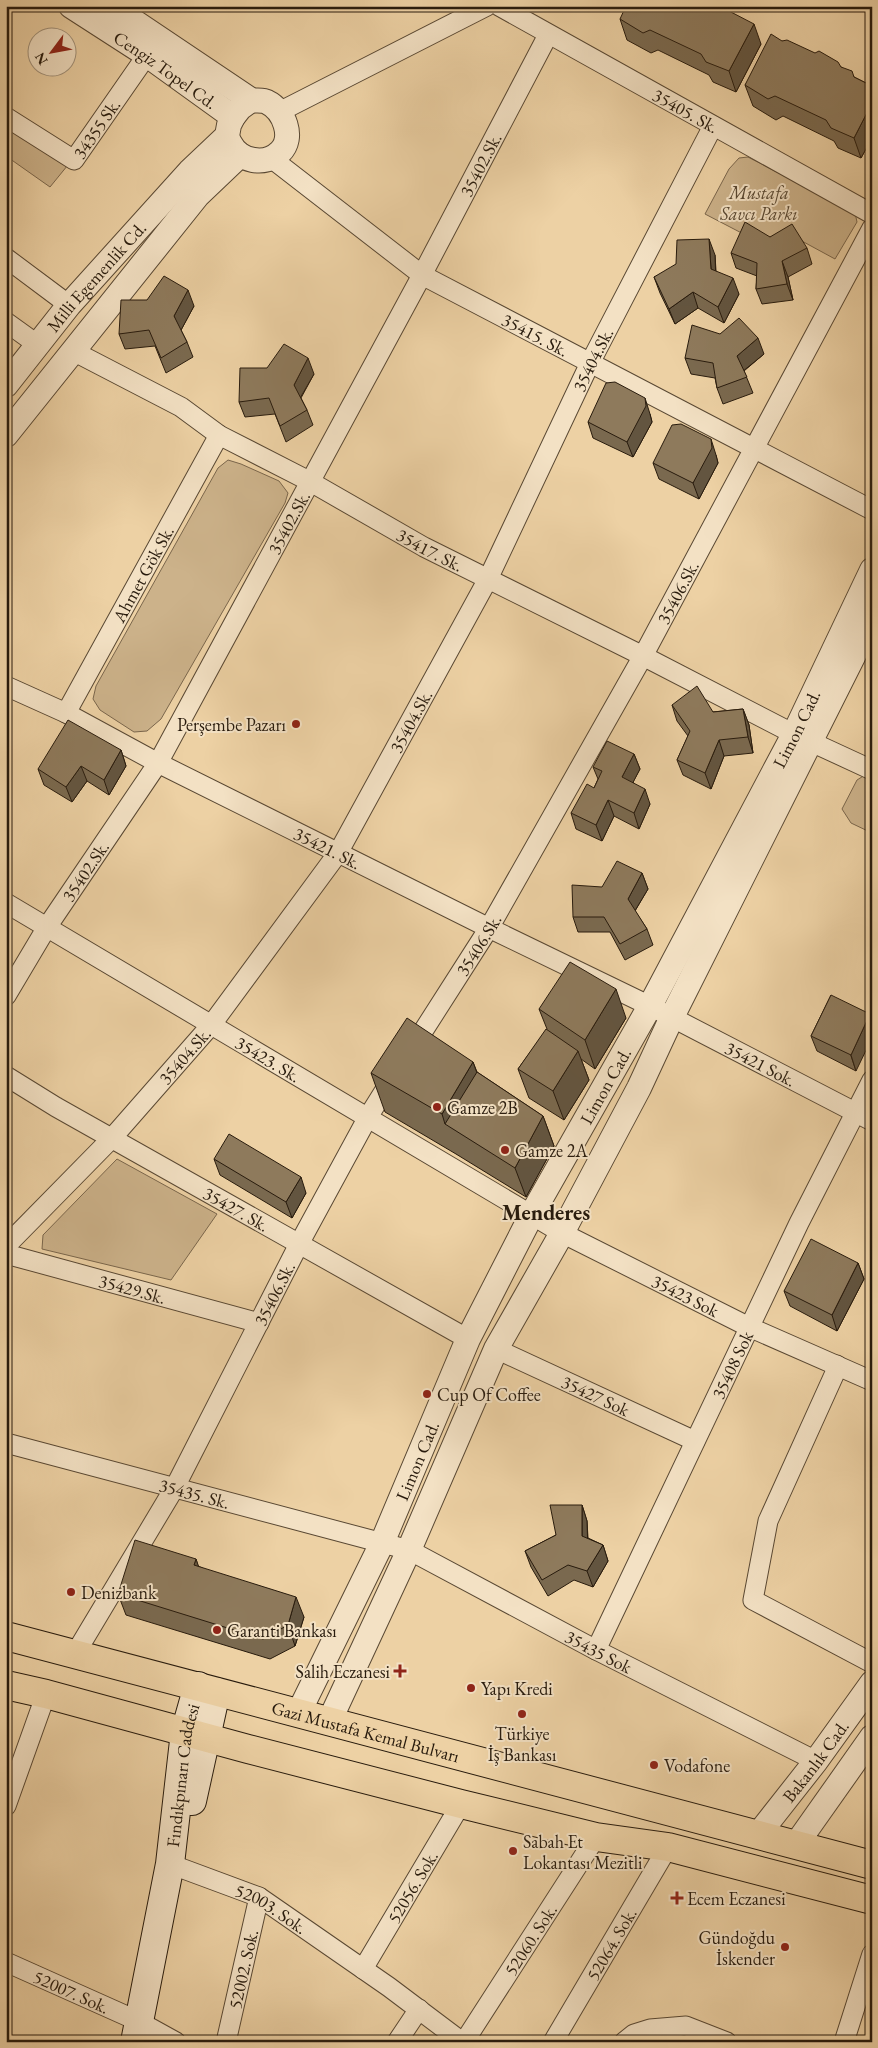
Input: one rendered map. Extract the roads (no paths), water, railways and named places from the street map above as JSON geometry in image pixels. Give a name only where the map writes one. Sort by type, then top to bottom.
[{"type":"highway","name":"Gazi Mustafa Kemal Bulvarı","points":[[6,1636],[872,1865]]},
{"type":"highway","points":[[6,1685],[461,1804],[596,1837],[668,1847],[872,1900]]},
{"type":"main road","name":"Fındıkpınarı Caddesi","points":[[137,2031],[196,1735],[207,1689]]},
{"type":"street","name":"Cengiz Topel Cd.","points":[[71,6],[147,55],[233,136]]},
{"type":"street","name":"Cengiz Topel Cd.","points":[[112,6],[251,100]]},
{"type":"street","points":[[279,112],[487,6]]},
{"type":"street","name":"35405. Sk.","points":[[498,6],[872,214]]},
{"type":"street","name":"35402.Sk.","points":[[6,996],[47,927],[158,763],[422,275],[548,35]]},
{"type":"street","name":"34355 Sk.","points":[[6,117],[74,160],[147,55]]},
{"type":"street","points":[[6,435],[198,195],[233,136],[240,108],[251,100],[267,102],[285,120],[286,142],[280,152],[271,158],[260,161],[233,136]]},
{"type":"street","name":"35404.Sk.","points":[[6,1246],[112,1138],[212,1024],[338,853],[488,579],[590,363],[713,126]]},
{"type":"street","name":"Milli Egemenlik Cd.","points":[[6,385],[69,305],[190,171],[233,136]]},
{"type":"street","name":"35415. Sk.","points":[[271,158],[422,275],[872,510]]},
{"type":"street","name":"35406.Sk.","points":[[75,1654],[175,1487],[300,1244],[368,1117],[490,928],[643,656],[872,228]]},
{"type":"street","points":[[6,258],[69,305]]},
{"type":"street","points":[[6,322],[38,345]]},
{"type":"street","name":"35417. Sk.","points":[[73,351],[181,407],[219,435],[309,481],[424,547],[802,738],[872,770]]},
{"type":"street","name":"Ahmet Gök Sk.","points":[[66,713],[219,435]]},
{"type":"street","name":"Limon Cad.","points":[[329,1722],[409,1550],[496,1349],[562,1233],[639,1088],[802,738],[872,570]]},
{"type":"street","name":"Limon Cad.","points":[[298,1714],[382,1543],[468,1339],[532,1214],[802,738],[872,619]]},
{"type":"street","name":"35421. Sk.","points":[[6,686],[66,713],[158,763],[650,1006]]},
{"type":"street","name":"35423. Sk.","points":[[6,903],[532,1214]]},
{"type":"street","name":"35421 Sok.","points":[[650,1006],[864,1117]]},
{"type":"street","name":"35427. Sk.","points":[[6,1076],[468,1339]]},
{"type":"street","name":"35408 Sok","points":[[596,1650],[799,1223],[864,1117],[872,1080]]},
{"type":"street","name":"35423 Sok","points":[[532,1214],[562,1233],[749,1327],[872,1381]]},
{"type":"street","name":"35429.Sk.","points":[[6,1254],[259,1323]]},
{"type":"street","name":"35427 Sok","points":[[496,1349],[695,1441]]},
{"type":"street","points":[[836,1365],[834,1375],[768,1521],[753,1600],[872,1663]]},
{"type":"street","name":"35435. Sk.","points":[[6,1443],[382,1543]]},
{"type":"street","name":"35435 Sok","points":[[382,1543],[409,1550],[596,1650],[816,1761]]},
{"type":"street","name":"Bakanlık Cad.","points":[[757,1836],[816,1761],[872,1683]]},
{"type":"street","points":[[6,1806],[46,1694]]},
{"type":"street","name":"Bakanlık Cad.","points":[[795,1846],[872,1737]]},
{"type":"street","name":"52056. Sok.","points":[[363,1970],[461,1804]]},
{"type":"street","name":"52060. Sok.","points":[[463,2042],[596,1837]]},
{"type":"street","name":"52064. Sok.","points":[[553,2042],[668,1847]]},
{"type":"street","name":"52003. Sok.","points":[[170,1864],[259,1897],[463,2042]]},
{"type":"street","name":"52002. Sok.","points":[[226,2042],[259,1897]]},
{"type":"street","points":[[844,2042],[872,1954]]},
{"type":"street","name":"52007. Sok.","points":[[6,1962],[137,2031]]},
{"type":"street","points":[[397,2042],[418,2009]]},
{"type":"street","points":[[624,2042],[634,2034],[650,2029],[686,2026],[727,2042]]},
{"type":"street","points":[[137,2031],[176,2042]]},
{"type":"place","name":"Perşembe Pazarı","points":[[296,724]]},
{"type":"place","name":"Gamze 2B","points":[[437,1107]]},
{"type":"place","name":"Gamze 2A","points":[[505,1150]]},
{"type":"place","name":"Cup Of Coffee","points":[[427,1394]]},
{"type":"place","name":"Denizbank","points":[[71,1592]]},
{"type":"place","name":"Garanti Bankası","points":[[217,1630]]},
{"type":"place","name":"Salih Eczanesi","points":[[400,1671]]},
{"type":"place","name":"Yapı Kredi","points":[[471,1688]]},
{"type":"place","name":"Türkiye İş Bankası","points":[[522,1714]]},
{"type":"place","name":"Vodafone","points":[[654,1765]]},
{"type":"place","name":"Sabah Et Lokantası Mezitli","points":[[513,1851]]},
{"type":"place","name":"Ecem Eczanesi","points":[[677,1898]]},
{"type":"place","name":"Gündoğdu İskender","points":[[785,1947]]},
{"type":"district","name":"Menderes","points":[[546,1212]]},
{"type":"park label","name":"Mustafa Savcı Parkı","points":[[759,202]]}]
